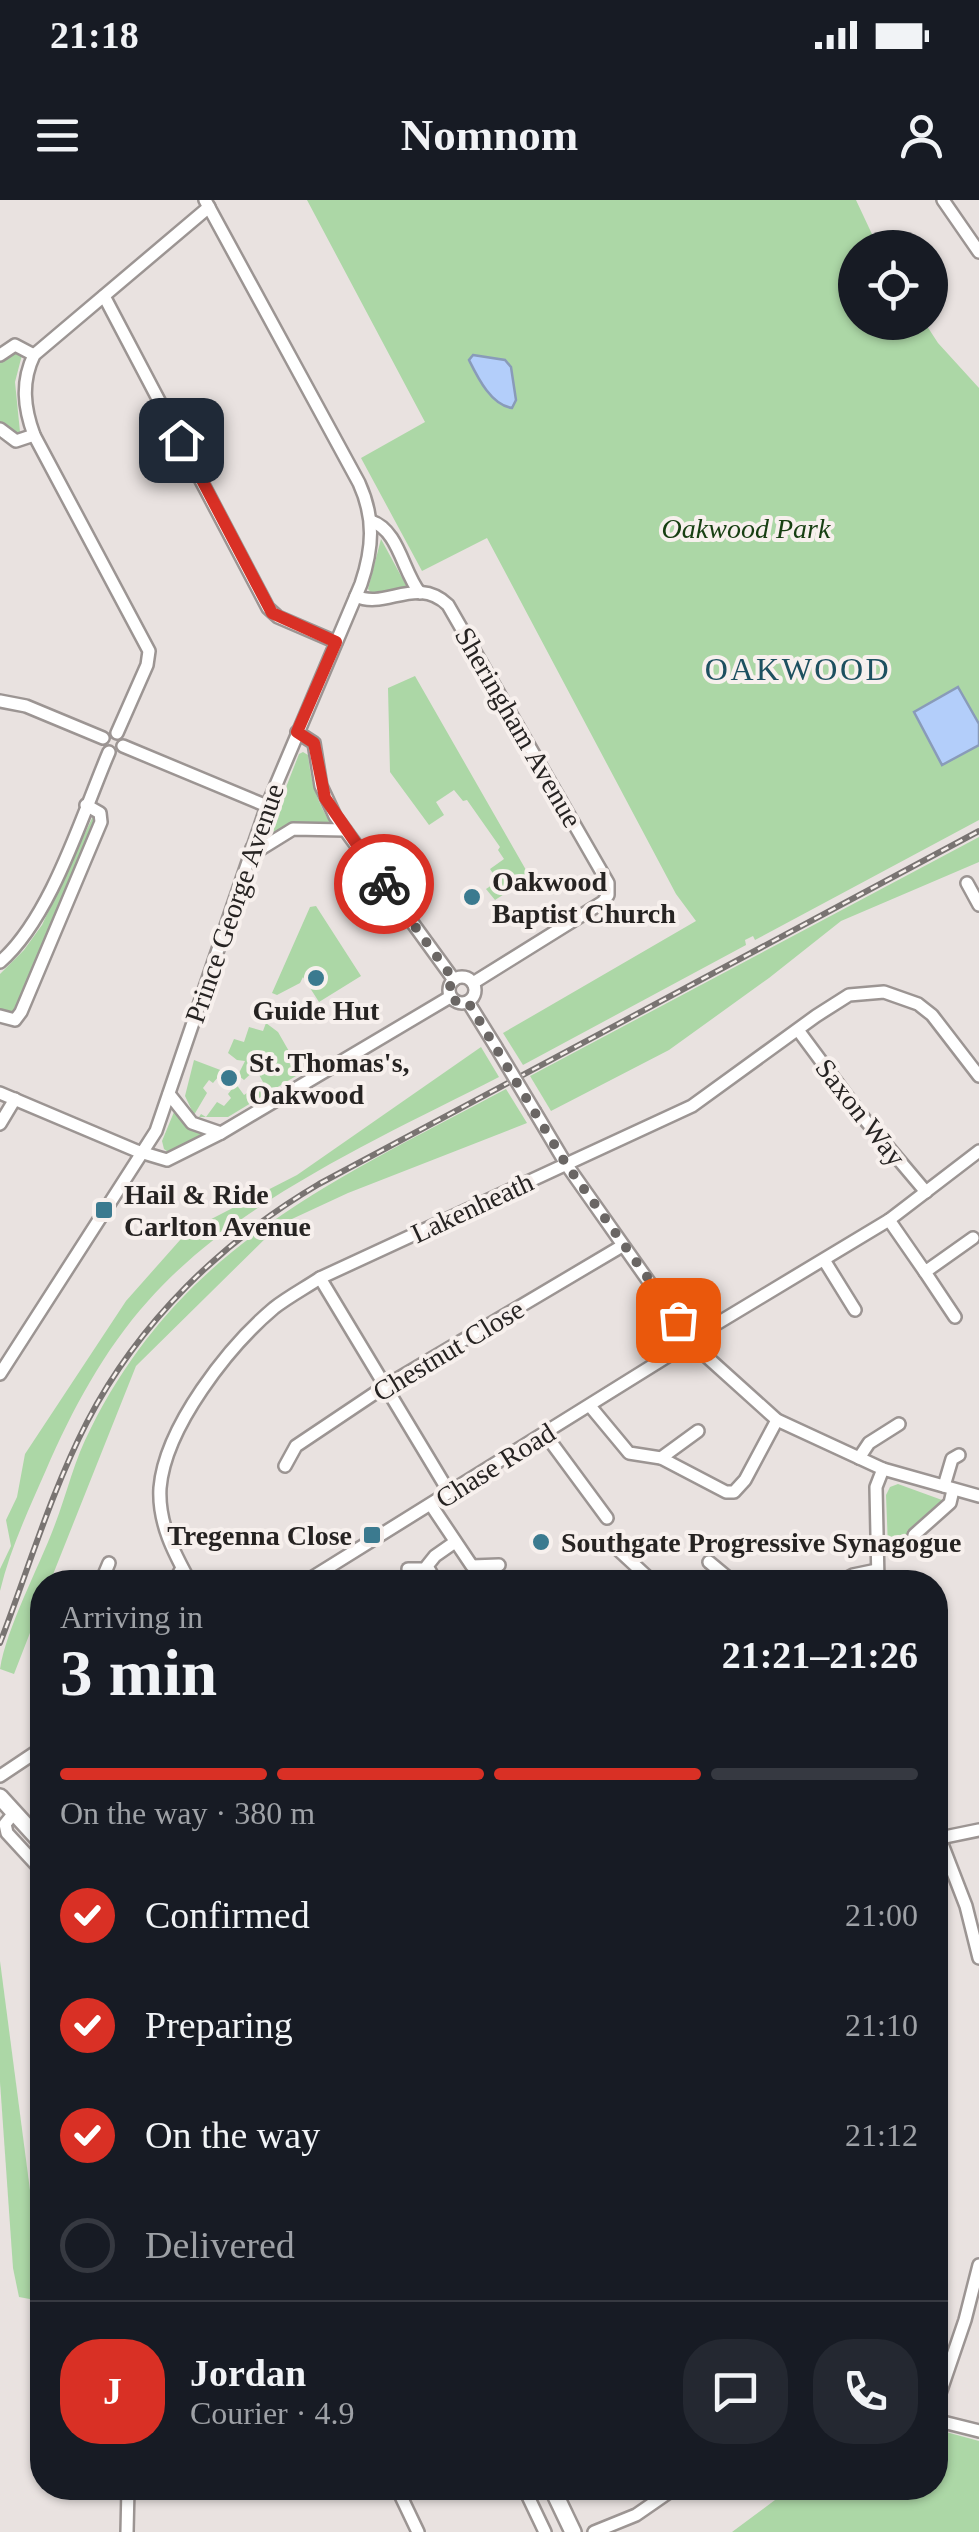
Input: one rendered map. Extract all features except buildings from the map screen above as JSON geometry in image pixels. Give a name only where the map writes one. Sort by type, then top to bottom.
[{"type":"main road","points":[[0,1796],[9,1819],[30,1834]]},
{"type":"main road","points":[[558,2500],[573,2532]]},
{"type":"street","points":[[942,200],[979,252]]},
{"type":"street","points":[[117,733],[147,665],[149,651],[34,435],[24,399],[28,366],[34,356],[207,204]]},
{"type":"street","name":"Prince George Avenue","points":[[0,1374],[156,1131],[267,806],[367,566],[371,521],[359,483],[207,204]]},
{"type":"street","points":[[104,296],[268,608],[278,617],[336,642]]},
{"type":"street","points":[[0,355],[15,346],[34,356]]},
{"type":"street","points":[[0,428],[16,441],[34,435]]},
{"type":"street","name":"Sheringham Avenue","points":[[371,521],[387,532],[420,592],[440,598],[451,608],[608,888],[603,902],[473,983]]},
{"type":"street","points":[[356,596],[368,600],[420,592]]},
{"type":"street","points":[[0,700],[26,706],[103,738]]},
{"type":"street","points":[[110,732],[117,733],[122,746],[118,752],[109,752],[103,746],[103,738],[110,732]]},
{"type":"street","points":[[297,732],[314,743],[325,798],[345,830],[454,980]]},
{"type":"street","points":[[122,746],[267,806]]},
{"type":"street","points":[[0,962],[14,950],[45,902],[109,752]]},
{"type":"street","points":[[0,1016],[15,1020],[21,1012],[101,822],[100,813],[86,805]]},
{"type":"street","points":[[252,848],[259,850],[293,829],[345,830]]},
{"type":"street","points":[[967,884],[979,906]]},
{"type":"street","points":[[465,977],[473,983],[475,994],[468,1002],[460,1004],[450,997],[449,988],[454,980],[465,977]]},
{"type":"street","name":"Lakenheath","points":[[182,1568],[164,1524],[160,1487],[177,1434],[193,1403],[248,1334],[275,1308],[320,1278],[692,1106],[849,996],[865,992],[899,995],[932,1016],[979,1076]]},
{"type":"street","points":[[0,1093],[144,1153],[171,1159],[450,997]]},
{"type":"street","points":[[468,1002],[566,1164],[691,1340],[777,1420],[884,1469],[948,1488],[977,1491]]},
{"type":"street","name":"Saxon Way","points":[[798,1030],[861,1115],[926,1192]]},
{"type":"street","points":[[169,1094],[192,1123],[221,1132]]},
{"type":"street","points":[[0,1124],[15,1100]]},
{"type":"street","name":"Chase Road","points":[[334,1570],[449,1492],[889,1220],[978,1153]]},
{"type":"street","points":[[889,1220],[955,1317]]},
{"type":"street","points":[[925,1272],[972,1238]]},
{"type":"street","name":"Chestnut Close","points":[[285,1466],[296,1446],[384,1387],[622,1246]]},
{"type":"street","points":[[824,1260],[856,1310]]},
{"type":"street","points":[[320,1278],[449,1492]]},
{"type":"street","points":[[590,1406],[629,1452],[661,1458],[726,1492],[734,1492],[745,1480],[777,1420]]},
{"type":"street","points":[[859,1458],[870,1443],[900,1424]]},
{"type":"street","points":[[661,1458],[698,1431]]},
{"type":"street","points":[[546,1434],[607,1518]]},
{"type":"street","points":[[914,1535],[950,1503],[952,1459],[959,1455]]},
{"type":"street","points":[[878,1570],[876,1487],[884,1469]]},
{"type":"street","points":[[431,1506],[474,1567],[499,1565]]},
{"type":"street","points":[[408,1570],[426,1569],[435,1556],[455,1542]]},
{"type":"street","points":[[612,1544],[640,1570]]},
{"type":"street","points":[[709,1562],[719,1570]]},
{"type":"street","points":[[106,1570],[109,1564]]},
{"type":"street","points":[[0,1776],[30,1756]]},
{"type":"street","points":[[9,1819],[7,1833],[30,1858]]},
{"type":"street","points":[[948,1833],[979,1830]]},
{"type":"street","points":[[948,1861],[966,1906],[979,1958]]},
{"type":"street","points":[[948,2370],[979,2265]]},
{"type":"street","points":[[948,2423],[979,2431]]},
{"type":"street","points":[[127,2532],[128,2500]]},
{"type":"street","points":[[402,2500],[418,2532]]},
{"type":"street","points":[[530,2500],[545,2532]]},
{"type":"street","points":[[594,2532],[658,2500]]},
{"type":"green space","name":"Oakwood Park","points":[[307,200],[856,200],[870,230],[838,230],[838,340],[936,340],[979,388],[979,820],[755,940],[753,936],[745,940],[746,945],[523,1065],[503,1033],[696,921],[676,894],[487,538],[422,571],[361,458],[425,422]]},
{"type":"green space","points":[[11,349],[22,355],[15,382],[20,432],[14,435],[0,423],[0,358]]},
{"type":"green space","points":[[381,539],[407,587],[373,595],[368,589]]},
{"type":"green space","points":[[415,676],[530,877],[495,900],[486,889],[498,881],[490,869],[504,859],[467,800],[463,801],[454,790],[436,802],[444,815],[429,825],[390,772],[388,688]]},
{"type":"green space","points":[[299,754],[308,755],[315,791],[332,825],[298,823],[267,836]]},
{"type":"green space","points":[[94,814],[96,822],[18,1010],[12,1014],[0,1012],[0,974],[42,925]]},
{"type":"green space","points":[[979,837],[979,862],[841,921],[669,1050],[551,1111],[530,1076]]},
{"type":"green space","points":[[316,906],[361,976],[319,1002],[303,977],[300,983],[277,995],[272,993],[310,907]]},
{"type":"green space","points":[[266,1023],[278,1032],[298,1067],[288,1060],[296,1076],[228,1117],[206,1117],[217,1102],[224,1106],[236,1084],[244,1095],[263,1082],[256,1069],[244,1080],[238,1075],[245,1061],[228,1053],[234,1039],[244,1042],[249,1027],[263,1031]]},
{"type":"green space","points":[[481,1047],[499,1077],[360,1148],[267,1202],[184,1265],[148,1301],[103,1360],[67,1425],[20,1529],[0,1591],[0,1569],[11,1546],[6,1520],[17,1497],[25,1454],[126,1301],[188,1231],[297,1175]]},
{"type":"green space","points":[[194,1060],[223,1071],[203,1088],[207,1093],[194,1115],[185,1096]]},
{"type":"green space","points":[[506,1089],[527,1123],[348,1193],[279,1225],[136,1366],[55,1570],[36,1570],[91,1428],[128,1364],[171,1310],[218,1264],[269,1224],[382,1154]]},
{"type":"green space","points":[[174,1112],[189,1127],[205,1135],[171,1154],[162,1141]]},
{"type":"green space","points":[[898,1484],[942,1500],[907,1531],[907,1542],[892,1552],[888,1547],[886,1495],[890,1487]]},
{"type":"green space","points":[[30,1584],[30,1633],[14,1674],[0,1669]]},
{"type":"green space","points":[[0,1961],[30,2190],[30,2299],[19,2297],[13,2268],[0,2082]]},
{"type":"green space","points":[[948,2433],[979,2441],[979,2532],[732,2532],[775,2500],[948,2500]]},
{"type":"water","points":[[473,355],[505,360],[511,367],[516,400],[512,408],[498,402],[486,390],[469,360]]},
{"type":"water","points":[[958,687],[979,724],[979,745],[942,765],[914,712]]},
{"type":"railway","points":[[0,1643],[51,1503],[108,1385],[186,1287],[249,1231],[319,1184],[979,831]]},
{"type":"way so far","points":[[384,884],[454,980],[448,992],[450,997],[460,1004],[468,1002],[566,1164],[678,1320]]},
{"type":"place","name":"Oakwood Baptist Church","points":[[472,897]]},
{"type":"place","name":"Guide Hut","points":[[316,978]]},
{"type":"place","name":"St. Thomas's, Oakwood","points":[[229,1078]]},
{"type":"place","name":"Hail & Ride Carlton Avenue","points":[[104,1210]]},
{"type":"place","name":"Tregenna Close","points":[[372,1535]]},
{"type":"place","name":"Southgate Progressive Synagogue","points":[[541,1542]]},
{"type":"district","name":"OAKWOOD","points":[[798,669]]},
{"type":"route","points":[[181,440],[268,608],[278,617],[336,642],[297,732],[314,743],[325,798],[384,884]]}]
